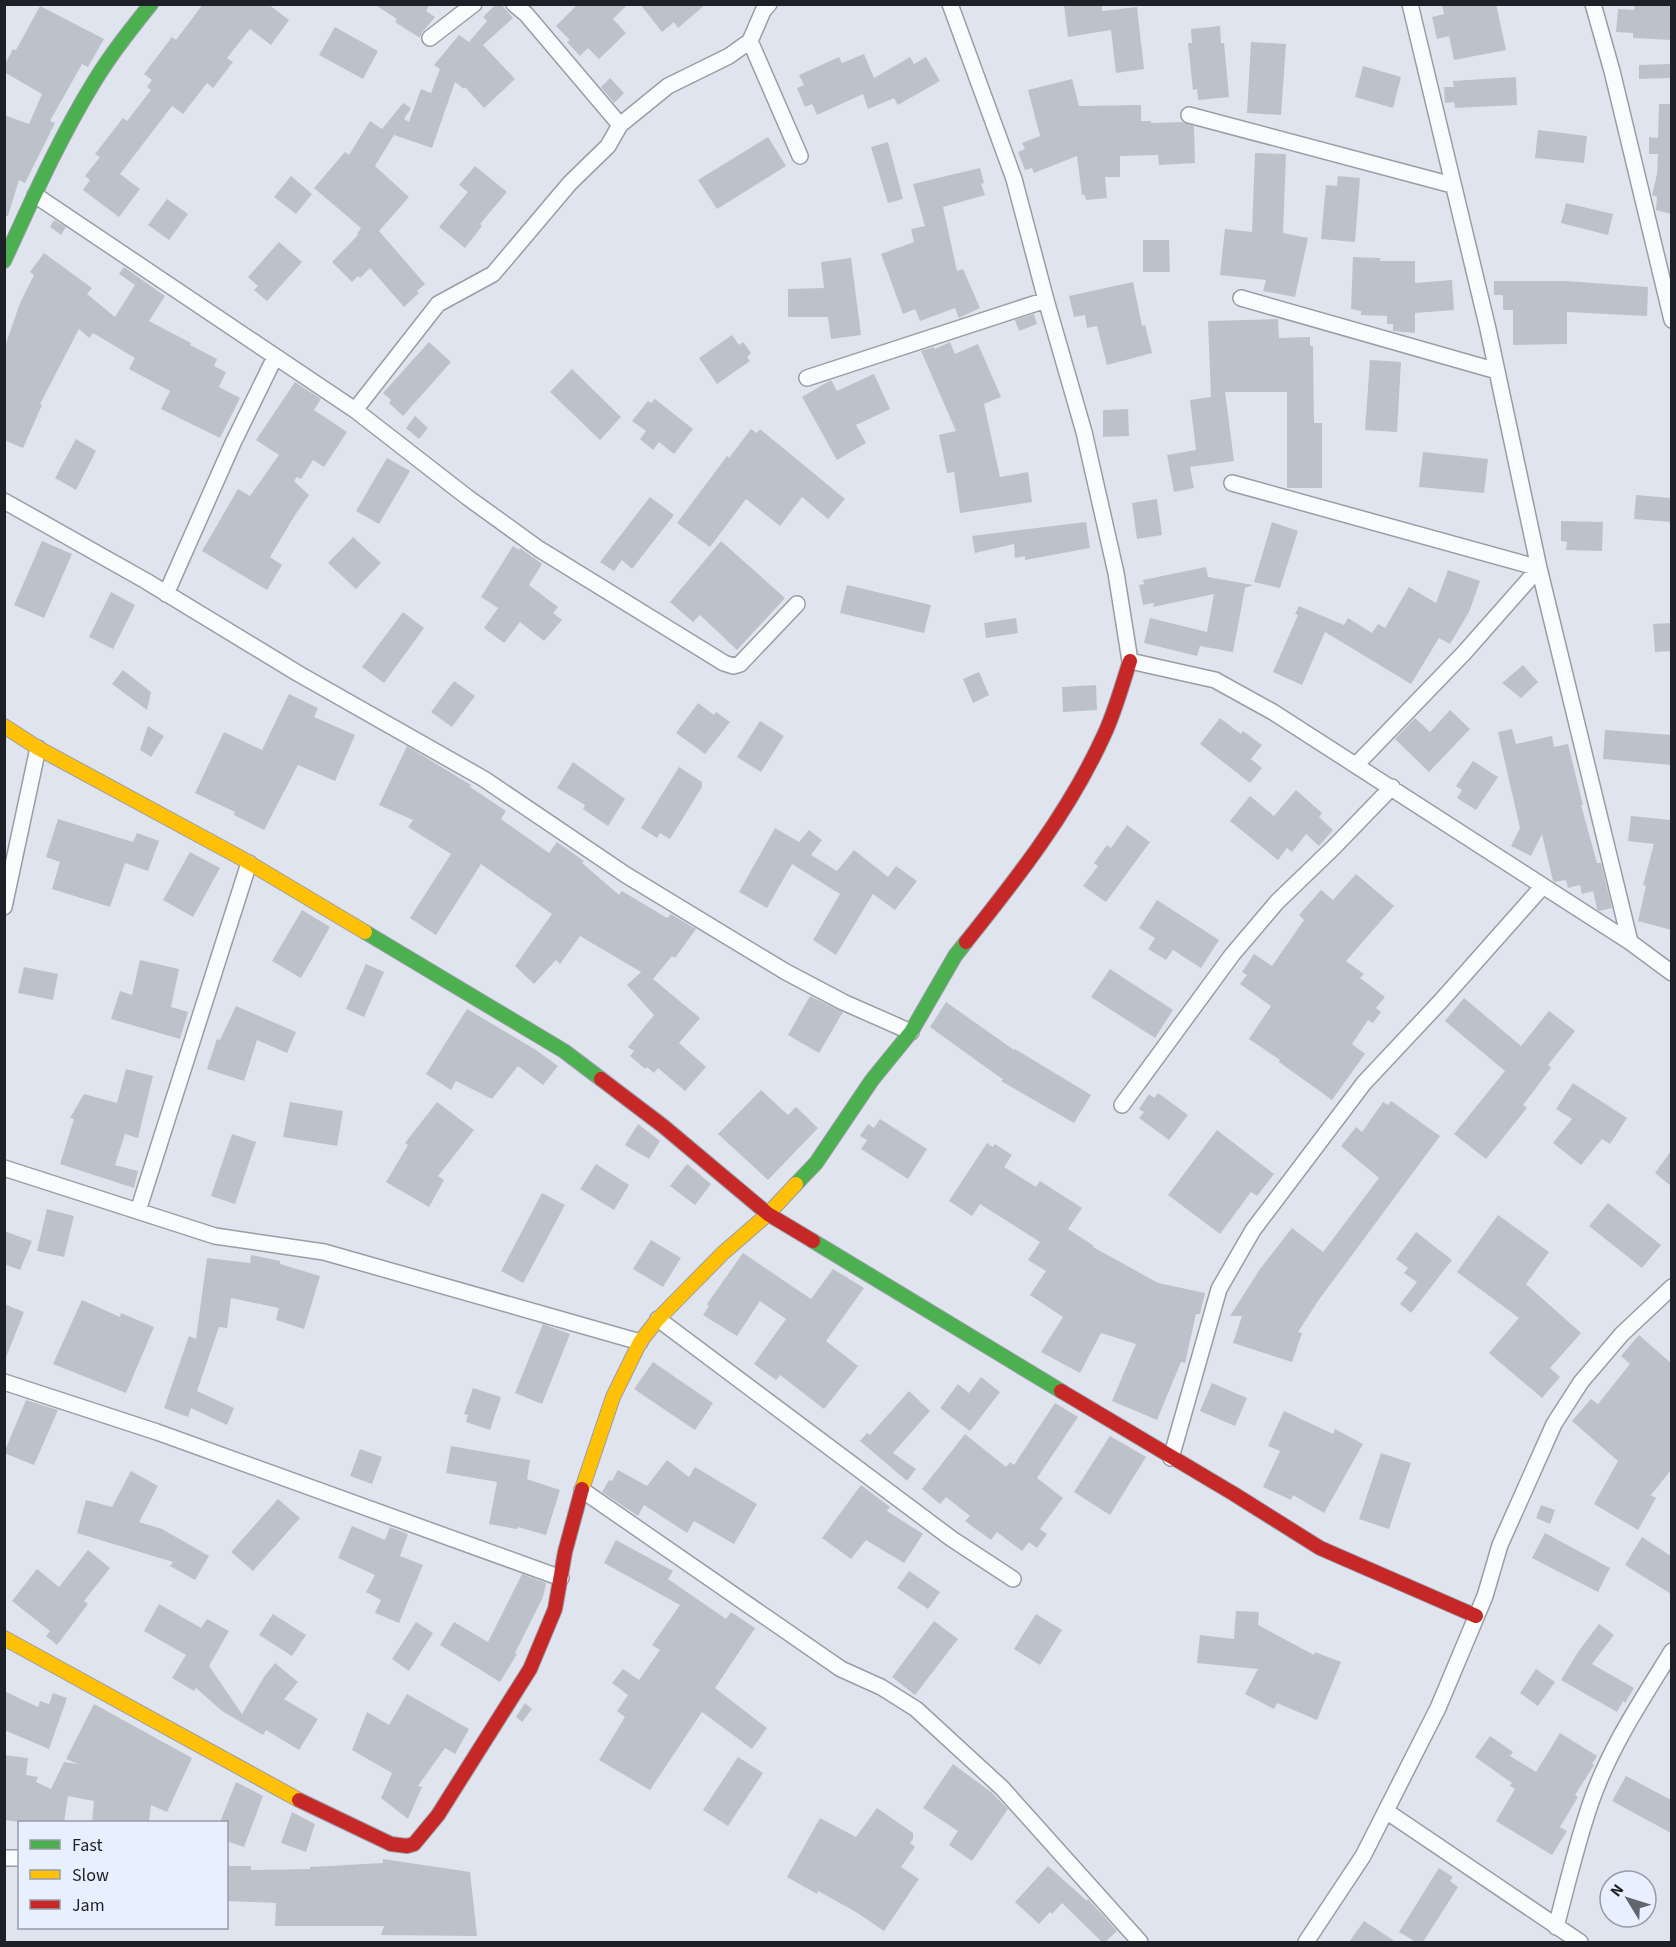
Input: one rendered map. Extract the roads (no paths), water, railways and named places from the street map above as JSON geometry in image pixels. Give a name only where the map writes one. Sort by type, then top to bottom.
[{"type":"street","points":[[4,261],[75,116],[97,78],[150,4]]},
{"type":"street","points":[[430,38],[474,4]]},
{"type":"street","points":[[514,4],[526,14],[620,125]]},
{"type":"street","points":[[355,410],[438,304],[493,274],[557,198],[608,146],[620,125],[668,86],[729,56],[750,41],[763,11],[769,4]]},
{"type":"street","points":[[4,1638],[327,1815],[391,1844],[407,1846],[414,1844],[438,1815],[530,1669],[555,1610],[565,1552],[582,1490],[613,1397],[640,1342],[658,1319],[723,1253],[768,1214],[816,1163],[872,1080],[911,1032],[954,956],[1025,868],[1065,809],[1105,734],[1130,661],[1116,573],[1084,432],[1014,179],[950,4]]},
{"type":"street","points":[[1410,4],[1497,371],[1539,568],[1630,942]]},
{"type":"street","points":[[1593,4],[1671,320]]},
{"type":"street","points":[[750,41],[800,156]]},
{"type":"street","points":[[1189,115],[1452,185]]},
{"type":"street","points":[[35,195],[355,410],[467,498],[539,549],[724,663],[733,666],[740,664],[797,604]]},
{"type":"street","points":[[1241,298],[1497,371]]},
{"type":"street","points":[[807,378],[1046,300]]},
{"type":"street","points":[[166,594],[233,443],[275,357]]},
{"type":"street","points":[[1232,483],[1539,568]]},
{"type":"street","points":[[4,501],[299,674],[484,779],[626,875],[786,972],[843,1002],[911,1032]]},
{"type":"street","points":[[1356,765],[1464,653],[1539,568]]},
{"type":"street","points":[[1130,661],[1215,680],[1273,712],[1630,942],[1671,973]]},
{"type":"street","points":[[4,726],[38,748],[249,863],[564,1051],[663,1126],[768,1214],[1171,1458],[1320,1548],[1476,1616]]},
{"type":"street","points":[[4,907],[38,748]]},
{"type":"street","points":[[1122,1105],[1232,955],[1277,902],[1334,848],[1392,787]]},
{"type":"street","points":[[138,1211],[249,863]]},
{"type":"street","points":[[1171,1458],[1219,1289],[1253,1230],[1364,1083],[1543,886]]},
{"type":"street","points":[[4,1168],[215,1236],[324,1252],[640,1342]]},
{"type":"street","points":[[1306,1942],[1363,1856],[1438,1708],[1485,1596],[1500,1545],[1554,1424],[1588,1374],[1622,1334],[1671,1287]]},
{"type":"street","points":[[658,1319],[952,1539],[1013,1579]]},
{"type":"street","points":[[4,1382],[158,1432],[561,1578]]},
{"type":"street","points":[[582,1490],[841,1669],[881,1687],[916,1709],[1002,1788],[1140,1942]]},
{"type":"street","points":[[1556,1926],[1598,1784],[1636,1707],[1671,1651]]},
{"type":"street","points":[[1386,1811],[1580,1942]]}]
